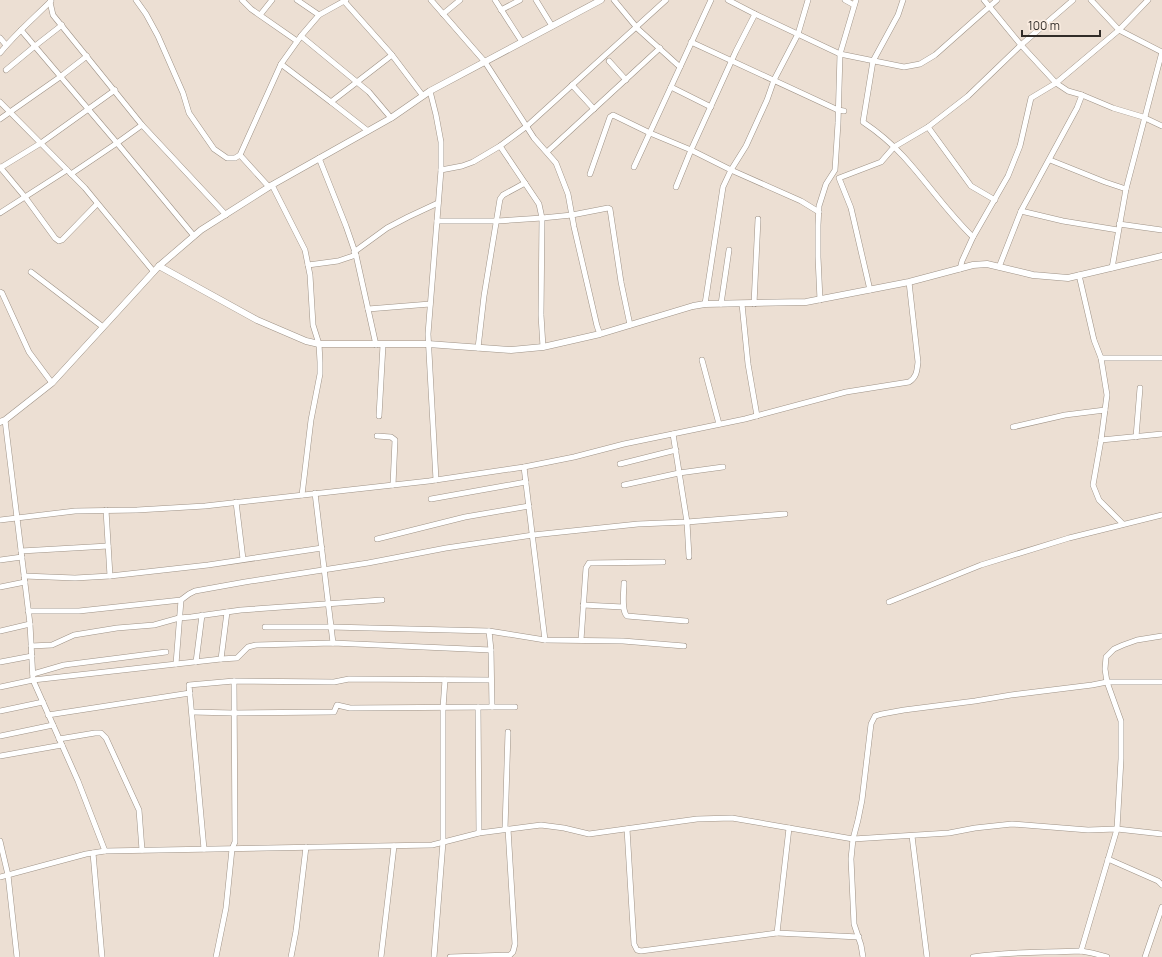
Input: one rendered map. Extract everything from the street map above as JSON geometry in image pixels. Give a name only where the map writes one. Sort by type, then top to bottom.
[{"type":"street","points":[[136,0],[146,14],[158,36],[183,92],[189,113],[214,149],[227,158],[235,158],[240,155],[281,64],[297,41],[319,15],[345,0],[392,55],[422,96]]},
{"type":"street","points":[[242,0],[251,9],[297,41]]},
{"type":"street","points":[[260,15],[272,0]]},
{"type":"street","points":[[297,0],[319,15]]},
{"type":"street","points":[[431,0],[485,62],[534,138],[556,164],[568,194],[580,253],[600,334]]},
{"type":"street","points":[[443,14],[460,0]]},
{"type":"street","points":[[495,0],[522,42]]},
{"type":"street","points":[[502,10],[520,0]]},
{"type":"street","points":[[536,0],[552,26]]},
{"type":"street","points":[[105,851],[78,781],[33,680],[30,624],[17,517],[3,421],[52,383],[159,266],[201,230],[270,186],[392,118],[430,91],[601,0]]},
{"type":"street","points":[[614,0],[636,27],[680,67]]},
{"type":"street","points":[[440,170],[462,166],[473,162],[500,146],[527,126],[666,0]]},
{"type":"street","points":[[634,167],[711,0]]},
{"type":"street","points":[[728,0],[840,54],[904,67],[920,64],[935,55],[997,0]]},
{"type":"street","points":[[705,304],[723,187],[731,170],[746,146],[767,100],[774,80],[798,34],[808,0]]},
{"type":"street","points":[[820,300],[818,257],[819,206],[826,184],[835,170],[841,111],[840,54],[855,2],[845,0]]},
{"type":"street","points":[[904,0],[898,15],[874,61],[863,122],[878,132],[894,147],[973,237]]},
{"type":"street","points":[[984,0],[1021,45],[1056,83],[1068,91],[1144,118],[1162,126]]},
{"type":"street","points":[[870,290],[851,208],[839,178],[881,162],[894,147],[928,127],[968,96],[1021,45],[1073,0]]},
{"type":"street","points":[[1091,0],[1119,30],[1162,52],[1126,189],[1112,268]]},
{"type":"street","points":[[960,269],[973,237],[1008,176],[1020,146],[1031,98],[1056,83],[1119,30],[1148,0]]},
{"type":"street","points":[[0,53],[6,44],[51,1]]},
{"type":"street","points":[[51,1],[53,14]]},
{"type":"street","points":[[42,9],[53,14],[142,125],[226,215]]},
{"type":"street","points":[[676,187],[691,150],[732,60],[755,14]]},
{"type":"street","points":[[6,70],[62,25]]},
{"type":"street","points":[[21,30],[194,236]]},
{"type":"street","points":[[301,36],[369,92],[392,118]]},
{"type":"street","points":[[0,38],[6,44]]},
{"type":"street","points":[[691,42],[841,111]]},
{"type":"street","points":[[547,152],[660,48]]},
{"type":"street","points":[[331,102],[392,55]]},
{"type":"street","points":[[0,119],[11,113],[87,56]]},
{"type":"street","points":[[609,61],[626,80]]},
{"type":"street","points":[[281,64],[368,131]]},
{"type":"street","points":[[572,85],[594,109]]},
{"type":"street","points":[[671,87],[711,107]]},
{"type":"street","points":[[97,204],[62,240],[58,241],[25,197],[0,168],[41,143],[114,90]]},
{"type":"street","points":[[430,91],[441,142],[428,344],[436,480]]},
{"type":"street","points":[[999,267],[1021,211],[1050,160],[1082,96]]},
{"type":"street","points":[[0,102],[85,188],[154,272]]},
{"type":"street","points":[[590,174],[610,117],[613,115],[800,201],[819,212]]},
{"type":"street","points":[[0,213],[117,143],[142,125]]},
{"type":"street","points":[[928,127],[971,186],[995,200]]},
{"type":"street","points":[[500,146],[539,204],[542,218],[541,315],[543,347]]},
{"type":"street","points":[[240,155],[270,186],[305,250],[310,275],[313,325],[319,344],[320,374],[311,420],[302,495]]},
{"type":"street","points":[[319,158],[346,226],[355,254],[368,309],[379,345],[379,416]]},
{"type":"street","points":[[1050,160],[1126,189]]},
{"type":"street","points":[[478,348],[484,296],[500,199],[503,195],[525,183]]},
{"type":"street","points":[[308,265],[329,262],[355,254],[387,228],[438,203]]},
{"type":"street","points":[[437,221],[497,221],[542,218],[572,215],[608,208],[610,209],[621,282],[630,326]]},
{"type":"street","points":[[1021,211],[1063,221],[1118,230]]},
{"type":"street","points":[[754,304],[758,219]]},
{"type":"street","points":[[1119,224],[1162,230]]},
{"type":"street","points":[[721,304],[729,250]]},
{"type":"street","points":[[159,266],[256,320],[306,341],[319,344],[428,344],[511,350],[543,347],[600,334],[693,306],[705,304],[754,304],[820,300],[909,282],[973,265],[987,264],[1033,276],[1068,278],[1162,256]]},
{"type":"street","points":[[31,272],[103,327]]},
{"type":"street","points":[[1079,276],[1094,340],[1101,358],[1107,395],[1093,485],[1099,500],[1123,524]]},
{"type":"street","points":[[0,520],[75,511],[205,506],[436,480],[524,467],[757,416],[846,392],[909,382],[914,378],[917,371],[918,362],[909,282]]},
{"type":"street","points":[[0,292],[29,352],[52,383]]},
{"type":"street","points":[[368,309],[430,304]]},
{"type":"street","points":[[742,304],[748,364],[757,416]]},
{"type":"street","points":[[1101,358],[1162,358]]},
{"type":"street","points":[[702,360],[719,424]]},
{"type":"street","points":[[1136,437],[1140,388]]},
{"type":"street","points":[[1013,427],[1065,415],[1104,410]]},
{"type":"street","points":[[673,434],[687,522],[689,557]]},
{"type":"street","points":[[1101,440],[1162,434]]},
{"type":"street","points":[[377,436],[391,437],[395,440],[393,485]]},
{"type":"street","points":[[620,464],[676,450]]},
{"type":"street","points":[[524,467],[546,640]]},
{"type":"street","points":[[624,485],[679,473],[723,467]]},
{"type":"street","points":[[431,499],[526,482]]},
{"type":"street","points":[[315,493],[333,643]]},
{"type":"street","points":[[236,502],[242,559]]},
{"type":"street","points":[[377,539],[465,517],[529,506]]},
{"type":"street","points":[[106,510],[110,576]]},
{"type":"street","points":[[28,611],[79,611],[181,600],[195,591],[368,563],[407,554],[533,535],[638,524],[687,522],[785,514]]},
{"type":"street","points":[[889,602],[981,565],[1069,538],[1162,515]]},
{"type":"street","points":[[0,560],[21,554],[108,546]]},
{"type":"street","points":[[24,576],[75,578],[110,576],[200,566],[322,548]]},
{"type":"street","points":[[581,640],[586,568],[589,563],[663,562]]},
{"type":"street","points":[[0,587],[25,582]]},
{"type":"street","points":[[624,583],[624,607],[625,614],[628,616],[686,621]]},
{"type":"street","points":[[176,664],[181,600]]},
{"type":"street","points":[[31,646],[52,645],[74,635],[118,628],[154,625],[179,618],[227,612],[382,600]]},
{"type":"street","points":[[583,605],[624,607]]},
{"type":"street","points":[[221,659],[227,612]]},
{"type":"street","points":[[196,662],[202,615]]},
{"type":"street","points":[[0,631],[30,624]]},
{"type":"street","points":[[265,627],[331,626],[489,631],[546,640],[623,641],[684,646]]},
{"type":"street","points":[[489,631],[491,650],[492,707]]},
{"type":"street","points":[[1078,953],[1117,829],[1121,759],[1121,721],[1107,682],[1105,669],[1106,657],[1114,649],[1137,640],[1162,636]]},
{"type":"street","points":[[0,686],[33,680],[237,658],[248,647],[256,645],[333,643],[491,650]]},
{"type":"street","points":[[33,674],[64,665],[166,652]]},
{"type":"street","points":[[0,662],[32,656]]},
{"type":"street","points":[[204,849],[189,685],[234,681],[334,682],[349,679],[491,680]]},
{"type":"street","points":[[434,957],[443,842],[443,708],[445,680]]},
{"type":"street","points":[[216,957],[226,908],[232,848],[234,842],[234,681]]},
{"type":"street","points":[[863,957],[859,937],[854,924],[851,858],[853,839],[862,800],[871,724],[875,716],[1107,682],[1162,682]]},
{"type":"street","points":[[48,715],[190,693]]},
{"type":"street","points":[[0,711],[43,702]]},
{"type":"street","points":[[192,712],[334,712],[337,705],[350,708],[515,707]]},
{"type":"street","points":[[478,707],[479,833]]},
{"type":"street","points":[[0,736],[53,725]]},
{"type":"street","points":[[450,957],[510,955],[513,952],[515,944],[506,829],[508,732]]},
{"type":"street","points":[[59,739],[95,733],[101,733],[106,738],[139,810],[142,850]]},
{"type":"street","points":[[0,756],[62,745]]},
{"type":"street","points":[[0,877],[86,854],[105,851],[432,845],[479,833],[541,825],[564,828],[589,834],[697,819],[732,818],[853,839],[948,833],[1012,824],[1088,830],[1117,829],[1162,834]]},
{"type":"street","points":[[777,933],[789,828]]},
{"type":"street","points":[[627,829],[634,944],[637,950],[641,951],[777,933],[859,937]]},
{"type":"street","points":[[912,836],[927,957]]},
{"type":"street","points":[[0,841],[8,875],[17,957]]},
{"type":"street","points":[[381,957],[394,846]]},
{"type":"street","points":[[291,957],[296,931],[306,847]]},
{"type":"street","points":[[93,853],[102,957]]},
{"type":"street","points":[[1108,859],[1158,881],[1162,885]]},
{"type":"street","points":[[1145,957],[1162,907]]},
{"type":"street","points":[[973,957],[1012,952],[1092,953],[1107,957]]}]
